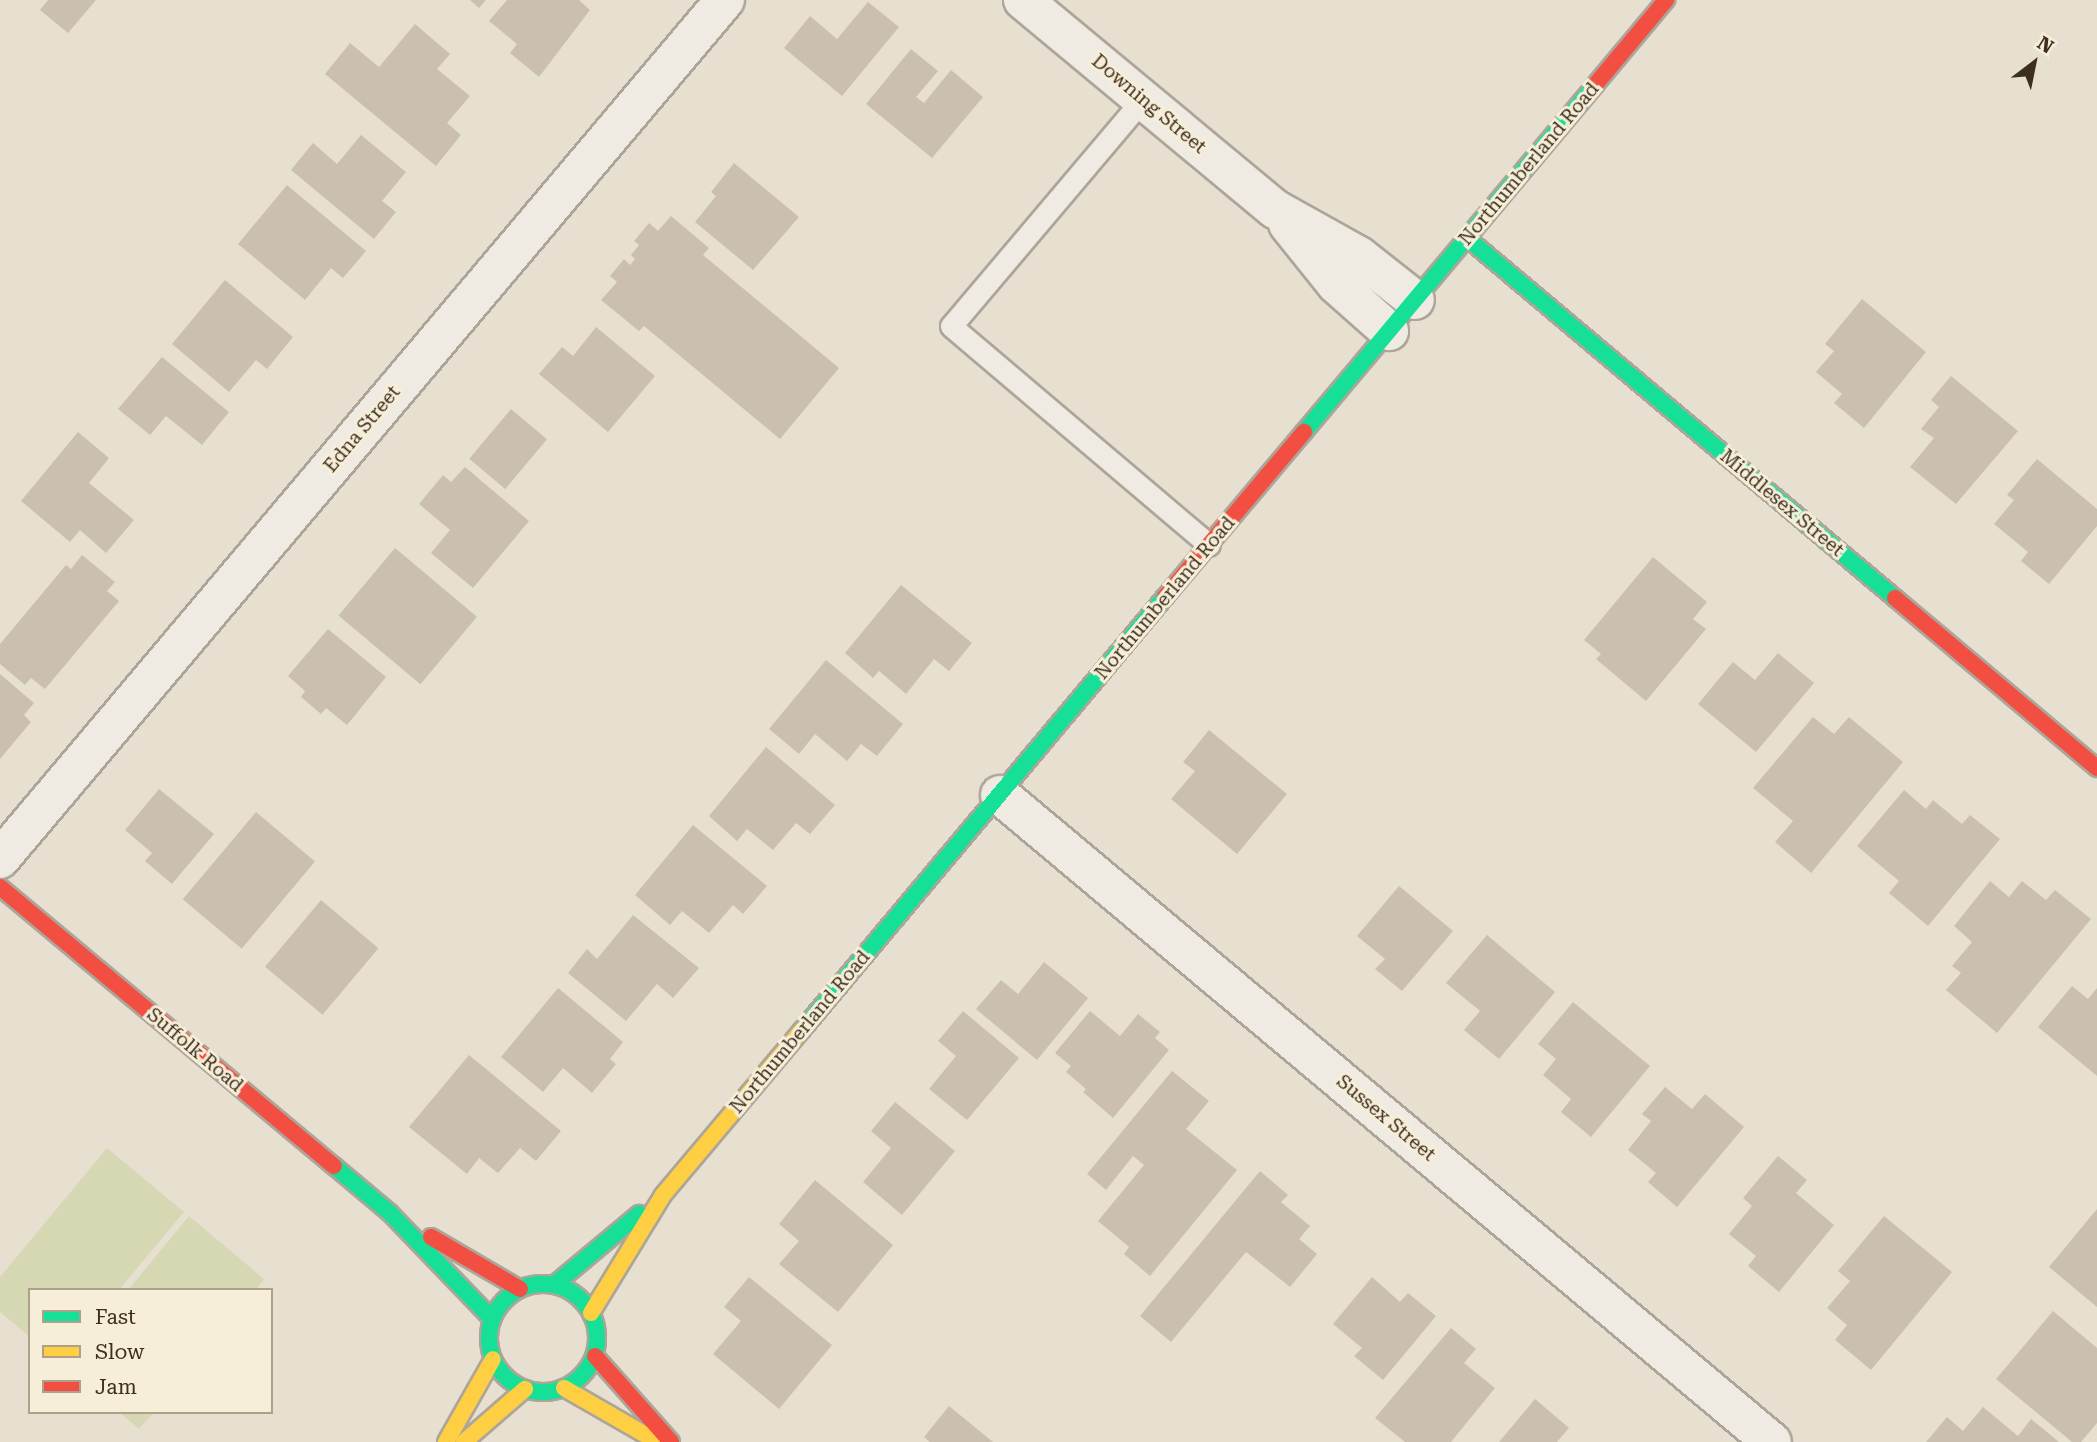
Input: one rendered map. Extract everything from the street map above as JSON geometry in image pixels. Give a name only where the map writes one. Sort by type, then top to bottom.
[{"type":"street","name":"Edna Street","points":[[0,859],[725,0]]},
{"type":"street","name":"Downing Street","points":[[1023,0],[1275,209],[1359,256],[1415,300]]},
{"type":"street","name":"Northumberland Road","points":[[591,1313],[663,1195],[1666,0]]},
{"type":"street","name":"Downing Street","points":[[1275,209],[1336,284],[1389,331]]},
{"type":"street","name":"Middlesex Street","points":[[1467,238],[2097,768]]},
{"type":"street","name":"Sussex Street","points":[[1000,795],[1772,1442]]},
{"type":"street","name":"Suffolk Road","points":[[0,887],[390,1213],[492,1319]]},
{"type":"street","name":"Northumberland Road","points":[[554,1285],[663,1195]]},
{"type":"street","name":"Suffolk Road","points":[[390,1213],[520,1289]]},
{"type":"street","points":[[446,1442],[493,1359],[492,1319],[499,1307],[520,1289],[554,1285],[575,1295],[591,1313],[596,1327],[595,1356],[587,1370],[564,1388],[552,1392],[525,1389],[511,1382],[493,1359]]},
{"type":"street","points":[[595,1356],[671,1442]]},
{"type":"street","points":[[564,1388],[657,1442]]},
{"type":"street","points":[[464,1442],[525,1389]]},
{"type":"lane","points":[[1143,99],[951,326],[1209,545]]},
{"type":"green space","points":[[107,1148],[184,1212],[121,1288],[28,1288],[28,1335],[0,1312],[0,1277]]},
{"type":"green space","points":[[189,1216],[264,1279],[257,1288],[130,1288]]},
{"type":"green space","points":[[121,1414],[152,1414],[139,1429]]},
{"type":"building","points":[[48,0],[96,0],[68,33],[40,10]]},
{"type":"building","points":[[470,0],[486,0],[479,8]]},
{"type":"building","points":[[507,0],[579,0],[590,10],[539,77],[510,53],[517,44],[489,21]]},
{"type":"building","points":[[868,2],[899,27],[842,96],[784,48],[810,16],[837,39]]},
{"type":"building","points":[[415,24],[450,54],[437,69],[470,96],[447,123],[461,135],[436,166],[325,74],[350,43],[379,67]]},
{"type":"building","points":[[911,49],[938,71],[916,97],[924,103],[951,70],[983,97],[932,158],[866,104]]},
{"type":"building","points":[[361,135],[406,172],[382,201],[396,212],[374,239],[291,170],[313,143],[337,164]]},
{"type":"building","points":[[734,163],[799,217],[753,270],[695,222],[716,196],[711,192]]},
{"type":"building","points":[[287,185],[366,251],[343,278],[331,268],[305,300],[238,244]]},
{"type":"building","points":[[671,216],[709,248],[703,255],[839,368],[780,439],[644,326],[639,331],[601,300],[617,282],[610,276],[624,259],[630,265],[635,259],[631,255],[639,245],[634,241],[649,223],[658,231]]},
{"type":"building","points":[[225,280],[293,337],[267,369],[256,360],[229,392],[172,344]]},
{"type":"building","points":[[1862,299],[1926,352],[1864,428],[1834,403],[1842,394],[1816,372],[1834,351],[1825,344]]},
{"type":"building","points":[[596,327],[655,376],[608,432],[539,374],[562,347],[573,356]]},
{"type":"building","points":[[162,357],[229,412],[202,445],[166,416],[150,435],[118,409]]},
{"type":"building","points":[[1951,376],[2018,431],[1956,504],[1910,467],[1934,438],[1921,429],[1939,407],[1931,400]]},
{"type":"building","points":[[511,409],[547,439],[505,489],[469,459]]},
{"type":"building","points":[[78,432],[109,458],[89,483],[134,520],[106,553],[80,530],[70,542],[21,501]]},
{"type":"building","points":[[2037,459],[2097,509],[2097,526],[2049,584],[2021,561],[2028,552],[1994,524],[2014,500],[2007,495]]},
{"type":"building","points":[[465,467],[529,521],[473,588],[431,553],[450,530],[419,504],[443,475],[451,482]]},
{"type":"building","points":[[395,548],[477,617],[420,684],[338,615]]},
{"type":"building","points":[[82,555],[115,582],[107,591],[119,601],[45,689],[31,678],[25,685],[0,664],[0,644],[66,565],[71,569]]},
{"type":"building","points":[[1653,557],[1707,602],[1693,619],[1706,629],[1646,701],[1596,659],[1601,654],[1584,640]]},
{"type":"building","points":[[901,585],[972,643],[949,671],[934,659],[906,694],[879,671],[873,678],[845,653]]},
{"type":"building","points":[[328,629],[386,677],[347,725],[326,708],[321,714],[301,697],[305,691],[288,676]]},
{"type":"building","points":[[1778,653],[1814,683],[1756,752],[1698,704],[1733,662],[1755,680]]},
{"type":"building","points":[[826,660],[903,724],[877,756],[861,744],[847,761],[815,734],[799,754],[769,729]]},
{"type":"building","points":[[0,674],[34,703],[24,715],[31,722],[0,759]]},
{"type":"building","points":[[1813,717],[1834,734],[1849,717],[1903,762],[1811,873],[1775,842],[1793,821],[1753,788]]},
{"type":"building","points":[[1209,730],[1287,794],[1237,854],[1171,799],[1195,771],[1183,762]]},
{"type":"building","points":[[766,747],[835,805],[810,834],[796,823],[773,850],[747,829],[737,841],[709,816]]},
{"type":"building","points":[[159,789],[214,834],[172,884],[145,861],[152,853],[125,830]]},
{"type":"building","points":[[1904,790],[1926,809],[1933,800],[1962,824],[1970,815],[2000,839],[1928,926],[1889,893],[1899,881],[1857,846]]},
{"type":"building","points":[[256,812],[315,861],[242,949],[183,899]]},
{"type":"building","points":[[693,825],[767,886],[743,914],[733,905],[709,933],[682,911],[670,925],[635,895]]},
{"type":"building","points":[[1990,881],[2009,897],[2022,881],[2046,900],[2055,890],[2091,919],[1997,1033],[1946,990],[1961,973],[1952,966],[1972,942],[1954,926]]},
{"type":"building","points":[[1399,886],[1453,931],[1402,991],[1375,969],[1385,959],[1357,936]]},
{"type":"building","points":[[321,900],[378,948],[323,1015],[265,967]]},
{"type":"building","points":[[633,915],[699,968],[673,998],[657,984],[626,1021],[568,973],[587,949],[597,959]]},
{"type":"building","points":[[1487,935],[1555,992],[1499,1059],[1464,1030],[1480,1011],[1446,983]]},
{"type":"building","points":[[1044,962],[1088,998],[1037,1060],[976,1009],[1001,980],[1018,994]]},
{"type":"building","points":[[2072,986],[2088,999],[2097,988],[2097,1076],[2038,1027]]},
{"type":"building","points":[[558,988],[623,1042],[610,1059],[616,1064],[592,1093],[563,1068],[543,1092],[501,1057]]},
{"type":"building","points":[[1573,1002],[1650,1066],[1591,1137],[1561,1112],[1571,1099],[1543,1075],[1556,1059],[1538,1044]]},
{"type":"building","points":[[963,1011],[1019,1058],[967,1120],[929,1089],[956,1056],[938,1041]]},
{"type":"building","points":[[1090,1011],[1120,1036],[1138,1014],[1160,1032],[1155,1038],[1169,1050],[1113,1118],[1083,1092],[1086,1089],[1066,1072],[1071,1066],[1055,1053]]},
{"type":"building","points":[[469,1055],[561,1131],[536,1161],[520,1148],[498,1173],[479,1158],[467,1174],[409,1127]]},
{"type":"building","points":[[1172,1071],[1209,1101],[1186,1129],[1237,1170],[1150,1276],[1124,1254],[1129,1247],[1098,1221],[1144,1165],[1133,1156],[1106,1190],[1087,1174]]},
{"type":"building","points":[[1665,1087],[1692,1109],[1705,1094],[1744,1127],[1677,1207],[1648,1182],[1656,1173],[1628,1150],[1651,1121],[1642,1114]]},
{"type":"building","points":[[895,1102],[955,1151],[902,1215],[863,1182],[891,1148],[871,1131]]},
{"type":"building","points":[[1778,1156],[1807,1180],[1796,1193],[1834,1225],[1779,1292],[1748,1266],[1756,1256],[1729,1234],[1752,1206],[1743,1198]]},
{"type":"building","points":[[1260,1171],[1288,1195],[1281,1202],[1310,1226],[1299,1239],[1317,1254],[1290,1287],[1246,1252],[1171,1342],[1140,1316]]},
{"type":"building","points":[[815,1180],[893,1245],[838,1312],[779,1264],[799,1241],[779,1224]]},
{"type":"building","points":[[2097,1209],[2097,1307],[2049,1267]]},
{"type":"building","points":[[1884,1216],[1952,1272],[1871,1370],[1835,1340],[1847,1325],[1827,1308],[1850,1281],[1838,1271]]},
{"type":"building","points":[[749,1277],[832,1345],[779,1409],[713,1354],[741,1321],[724,1307]]},
{"type":"building","points":[[1372,1277],[1400,1302],[1408,1293],[1436,1316],[1383,1380],[1354,1356],[1362,1348],[1333,1324]]},
{"type":"building","points":[[2053,1311],[2097,1348],[2097,1423],[2081,1442],[2072,1442],[1996,1379]]},
{"type":"building","points":[[1451,1328],[1476,1349],[1464,1363],[1495,1388],[1451,1442],[1405,1442],[1375,1418]]},
{"type":"building","points":[[1535,1399],[1569,1428],[1557,1442],[1499,1442]]},
{"type":"building","points":[[949,1406],[993,1442],[930,1442],[924,1437]]},
{"type":"building","points":[[1983,1407],[2018,1436],[2031,1419],[2059,1442],[1926,1442],[1947,1417],[1963,1431]]},
{"type":"traffic: fast","points":[[1304,432],[1595,85]]},
{"type":"traffic: fast","points":[[1467,238],[1895,598]]},
{"type":"traffic: fast","points":[[802,1030],[1165,597]]},
{"type":"traffic: fast","points":[[334,1166],[390,1213],[492,1319]]},
{"type":"traffic: fast","points":[[554,1285],[639,1214]]},
{"type":"traffic: fast","points":[[543,1284],[564,1288],[581,1300],[593,1317],[597,1338],[593,1359],[581,1376],[564,1388],[543,1392],[522,1388],[505,1376],[493,1359],[489,1338],[493,1317],[505,1300],[522,1288],[543,1284]]},
{"type":"traffic: slow","points":[[591,1313],[663,1195],[802,1030]]},
{"type":"traffic: slow","points":[[446,1442],[493,1359]]},
{"type":"traffic: slow","points":[[564,1388],[656,1441]]},
{"type":"traffic: slow","points":[[464,1442],[525,1389]]},
{"type":"traffic: jam","points":[[1595,85],[1666,0]]},
{"type":"traffic: jam","points":[[1165,597],[1304,432]]},
{"type":"traffic: jam","points":[[1895,598],[2097,768]]},
{"type":"traffic: jam","points":[[0,887],[334,1166]]},
{"type":"traffic: jam","points":[[431,1237],[520,1289]]},
{"type":"traffic: jam","points":[[595,1356],[671,1442]]}]
